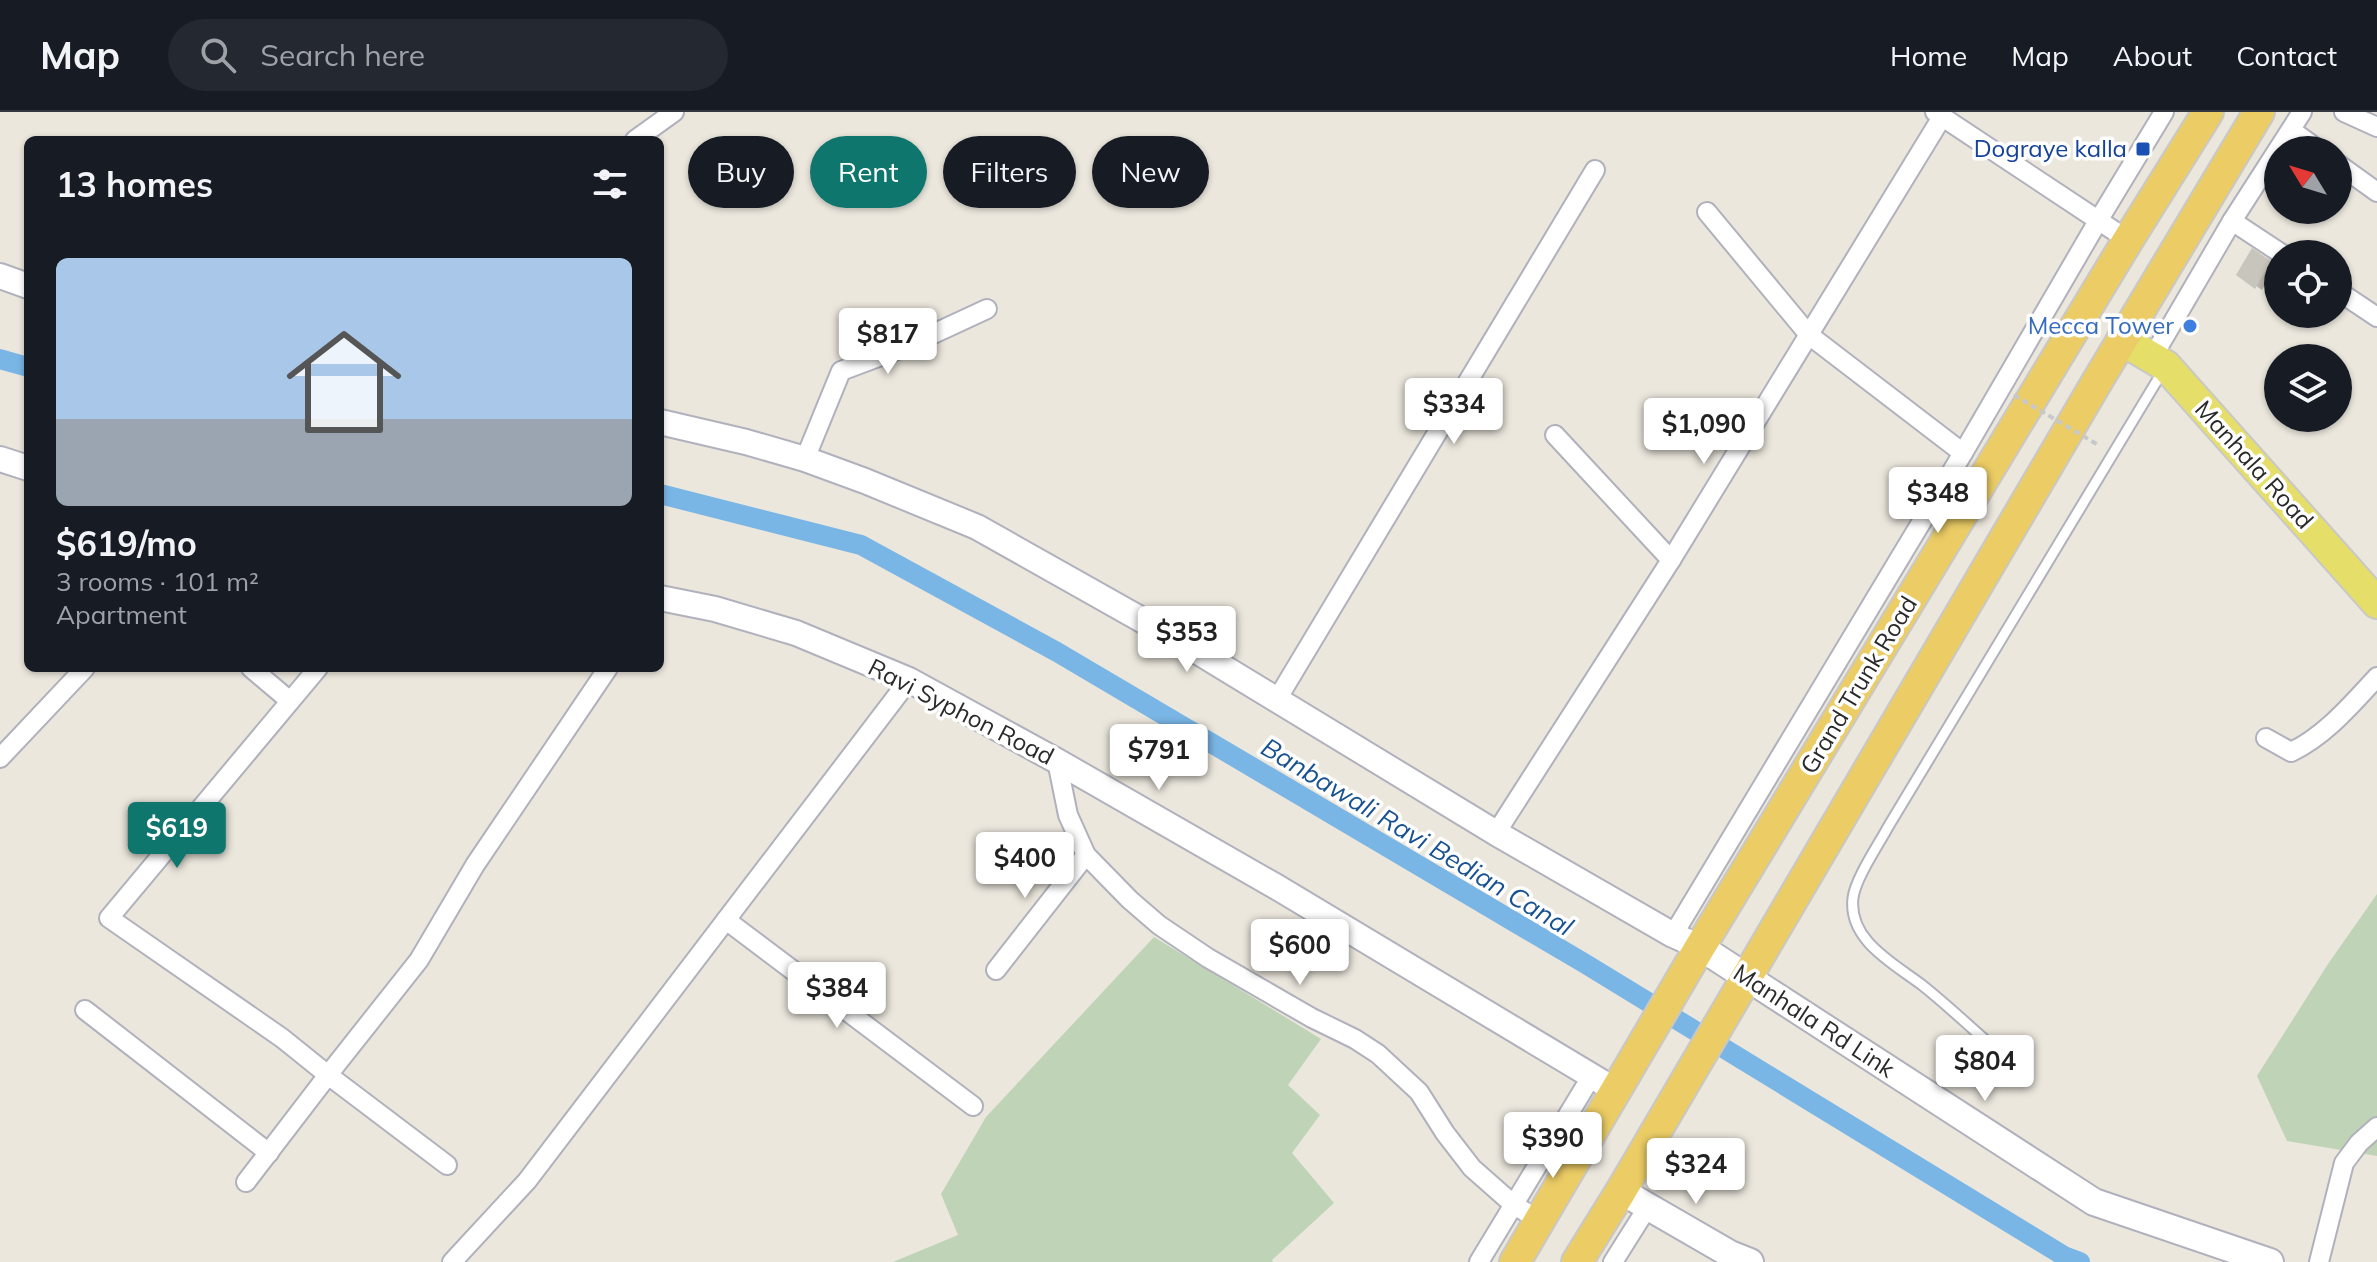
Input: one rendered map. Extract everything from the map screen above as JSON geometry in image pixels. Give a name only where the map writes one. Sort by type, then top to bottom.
[{"type":"highway","name":"Grand Trunk Road","points":[[1515,1262],[1526,1212],[2208,112]]},
{"type":"highway","name":"Grand Trunk Road","points":[[1577,1262],[2259,112]]},
{"type":"main road","name":"Manhala Road","points":[[2122,340],[2159,362],[2377,603]]},
{"type":"main road","name":"Manhala Rd Link","points":[[1689,947],[1742,986],[1844,1042],[2094,1202],[2270,1262]]},
{"type":"main road","points":[[1621,1191],[1730,1254],[1750,1262]]},
{"type":"street","points":[[641,136],[674,112]]},
{"type":"street","points":[[664,423],[805,459],[977,527],[1190,647],[1689,947],[1963,453],[2164,112]]},
{"type":"street","points":[[2159,362],[2232,221],[2302,112]]},
{"type":"street","points":[[2344,112],[2377,127]]},
{"type":"street","points":[[1496,833],[1671,560],[1939,115],[2128,240]]},
{"type":"street","points":[[2291,130],[2299,136]]},
{"type":"street","points":[[1276,701],[1595,170]]},
{"type":"street","points":[[2352,174],[2377,192]]},
{"type":"street","points":[[1707,212],[1809,335],[1963,453]]},
{"type":"street","points":[[2232,221],[2264,242]]},
{"type":"street","points":[[0,276],[24,285]]},
{"type":"street","points":[[2352,300],[2377,317]]},
{"type":"street","points":[[805,459],[841,371],[905,347],[987,309]]},
{"type":"street","points":[[1555,435],[1671,560]]},
{"type":"street","points":[[0,459],[24,467]]},
{"type":"street","name":"Ravi Syphon Road","points":[[664,599],[715,609],[796,633],[909,680],[1275,886],[1609,1082]]},
{"type":"street","points":[[0,758],[81,672]]},
{"type":"street","points":[[256,672],[290,701]]},
{"type":"street","points":[[315,672],[109,918],[282,1038],[447,1165]]},
{"type":"street","points":[[246,1182],[419,960],[475,865],[605,672]]},
{"type":"street","points":[[2266,738],[2291,752],[2309,744],[2377,677]]},
{"type":"street","points":[[452,1262],[527,1181],[909,680]]},
{"type":"street","points":[[1057,761],[1068,815],[1086,855],[1130,900],[1159,925],[1208,958],[1378,1054],[1419,1092],[1472,1168],[1526,1212],[1479,1262]]},
{"type":"street","points":[[996,970],[1086,855]]},
{"type":"street","points":[[726,920],[973,1106]]},
{"type":"street","points":[[85,1010],[269,1153]]},
{"type":"street","points":[[2319,1262],[2344,1163],[2359,1143],[2377,1127]]},
{"type":"street","points":[[1613,1262],[1647,1208]]},
{"type":"lane","points":[[1991,1045],[1921,985],[1875,951],[1854,916],[1853,895],[1888,827],[2159,362]]},
{"type":"path","points":[[2014,395],[2100,446]]},
{"type":"green space","points":[[2377,894],[2377,1156],[2287,1141],[2257,1076]]},
{"type":"green space","points":[[1154,937],[1321,1039],[1288,1085],[1320,1115],[1292,1153],[1334,1203],[1273,1262],[893,1262],[958,1235],[941,1194],[986,1117]]},
{"type":"building","points":[[2252,248],[2264,256],[2264,273],[2255,289],[2236,275]]},
{"type":"waterway","name":"Banbawali Ravi Bedian Canal","points":[[0,359],[24,366]]},
{"type":"waterway","name":"Banbawali Ravi Bedian Canal","points":[[664,495],[861,545],[1057,652],[1584,963],[2064,1256],[2080,1262]]},
{"type":"place","name":"Dograye kalla","points":[[2143,149]]},
{"type":"place","name":"Mecca Tower","points":[[2190,326]]}]
